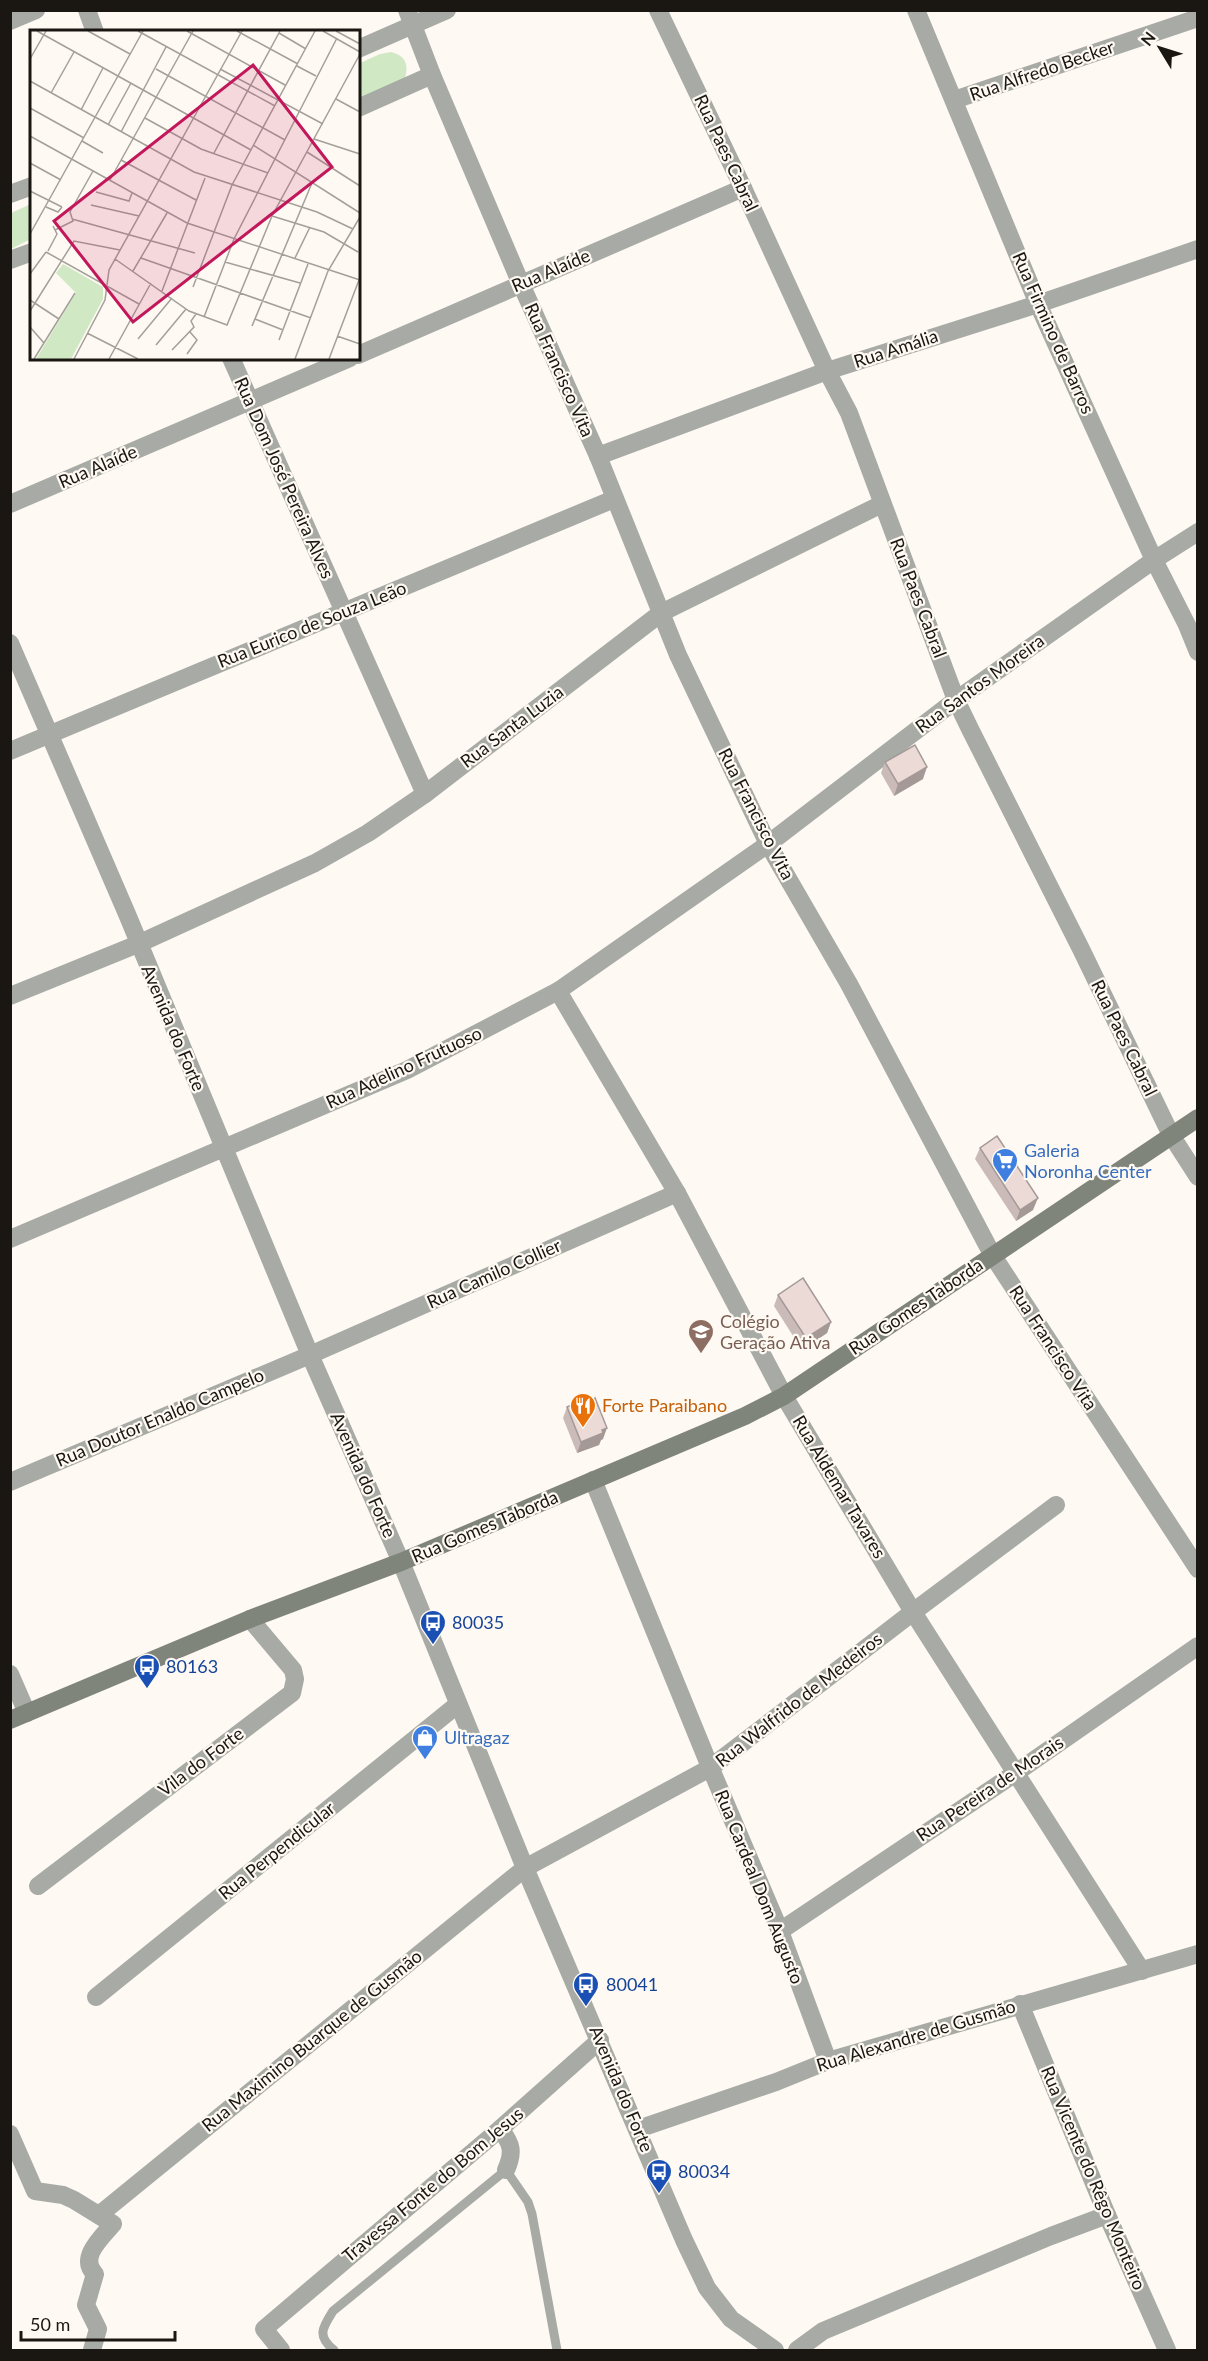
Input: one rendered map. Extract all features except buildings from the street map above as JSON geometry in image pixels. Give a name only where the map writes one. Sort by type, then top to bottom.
[{"type":"main road","name":"Rua Gomes Taborda","points":[[19,1717],[250,1619],[394,1565],[745,1416],[784,1396],[1197,1118]]},
{"type":"street","points":[[10,21],[36,10]]},
{"type":"street","points":[[87,10],[94,30]]},
{"type":"street","points":[[360,48],[411,18],[447,10]]},
{"type":"street","name":"Rua Paes Cabral","points":[[658,10],[827,371],[849,413],[956,700],[1076,938],[1171,1135],[1197,1177]]},
{"type":"street","name":"Rua Firmino de Barros","points":[[916,10],[1038,304],[1154,560],[1187,625],[1197,652]]},
{"type":"street","name":"Rua Francisco Vita","points":[[411,18],[432,75],[521,284],[598,456],[678,655],[768,844],[849,984],[993,1256],[1197,1569]]},
{"type":"street","name":"Rua Alfredo Becker","points":[[954,100],[1197,18]]},
{"type":"street","points":[[360,107],[432,75]]},
{"type":"street","points":[[10,194],[30,187]]},
{"type":"street","name":"Rua Alaíde","points":[[360,354],[743,188]]},
{"type":"street","name":"Rua Amália","points":[[598,456],[827,371],[1038,304],[1197,249]]},
{"type":"street","points":[[10,260],[30,253]]},
{"type":"street","name":"Rua Dom José Pereira Alves","points":[[232,360],[425,794]]},
{"type":"street","name":"Rua Alaíde","points":[[10,504],[345,360]]},
{"type":"street","name":"Rua Eurico de Souza Leão","points":[[10,751],[614,500]]},
{"type":"street","name":"Rua Santa Luzia","points":[[10,996],[138,944],[315,863],[368,833],[425,794],[661,613],[882,504]]},
{"type":"street","name":"Rua Santos Moreira","points":[[768,844],[956,700],[1197,532]]},
{"type":"street","name":"Avenida do Forte","points":[[10,643],[50,733],[310,1355],[394,1565],[458,1705],[525,1868],[707,2288],[731,2319],[775,2350]]},
{"type":"street","name":"Rua Adelino Frutuoso","points":[[10,1239],[406,1070],[558,991],[768,844]]},
{"type":"street","name":"Rua Aldemar Tavares","points":[[558,991],[677,1193],[784,1396],[913,1612],[1142,1971]]},
{"type":"street","name":"Rua Camilo Collier","points":[[310,1355],[677,1193]]},
{"type":"street","name":"Rua Doutor Enaldo Campelo","points":[[10,1482],[310,1355]]},
{"type":"street","name":"Rua Cardeal Dom Augusto","points":[[593,1480],[710,1768],[780,1931],[828,2061]]},
{"type":"street","name":"Rua Walfrido de Medeiros","points":[[525,1868],[710,1768],[1056,1505]]},
{"type":"street","name":"Vila do Forte","points":[[38,1886],[292,1693],[295,1685],[293,1670],[250,1619]]},
{"type":"street","name":"Rua Pereira de Morais","points":[[780,1931],[1017,1772],[1197,1646]]},
{"type":"street","points":[[10,1674],[19,1717]]},
{"type":"street","name":"Rua Perpendicular","points":[[96,1997],[458,1705]]},
{"type":"street","name":"Rua Maximino Buarque de Gusmão","points":[[92,2350],[98,2329],[86,2305],[95,2274],[89,2268],[88,2262],[106,2220],[525,1868]]},
{"type":"street","name":"Rua Alexandre de Gusmão","points":[[638,2129],[776,2082],[828,2061],[1197,1954]]},
{"type":"street","name":"Rua Vicente do Rêgo Monteiro","points":[[1020,2004],[1107,2215],[1167,2350]]},
{"type":"street","name":"Travessa Fonte do Bom Jesus","points":[[281,2350],[264,2329],[500,2129],[600,2040]]},
{"type":"street","points":[[500,2129],[513,2150],[507,2170]]},
{"type":"street","points":[[10,2134],[35,2191],[63,2195],[106,2220]]},
{"type":"street","points":[[797,2350],[823,2331],[1107,2215]]},
{"type":"lane","points":[[334,2350],[323,2338],[322,2328],[333,2311],[507,2170],[528,2202],[532,2214],[557,2350]]},
{"type":"green space","points":[[391,52],[403,58],[406,69],[405,78],[360,101],[360,63],[380,54]]},
{"type":"green space","points":[[30,204],[30,240],[11,249],[11,213]]},
{"type":"place","name":"Galeria Noronha Center","points":[[1005,1184]]},
{"type":"place","name":"Colégio Geração Ativa","points":[[701,1355]]},
{"type":"place","name":"Forte Paraibano","points":[[583,1429]]},
{"type":"place","name":"80035","points":[[433,1646]]},
{"type":"place","name":"80163","points":[[147,1690]]},
{"type":"place","name":"Ultragaz","points":[[425,1761]]},
{"type":"place","name":"80041","points":[[586,2008]]},
{"type":"place","name":"80034","points":[[659,2195]]}]
